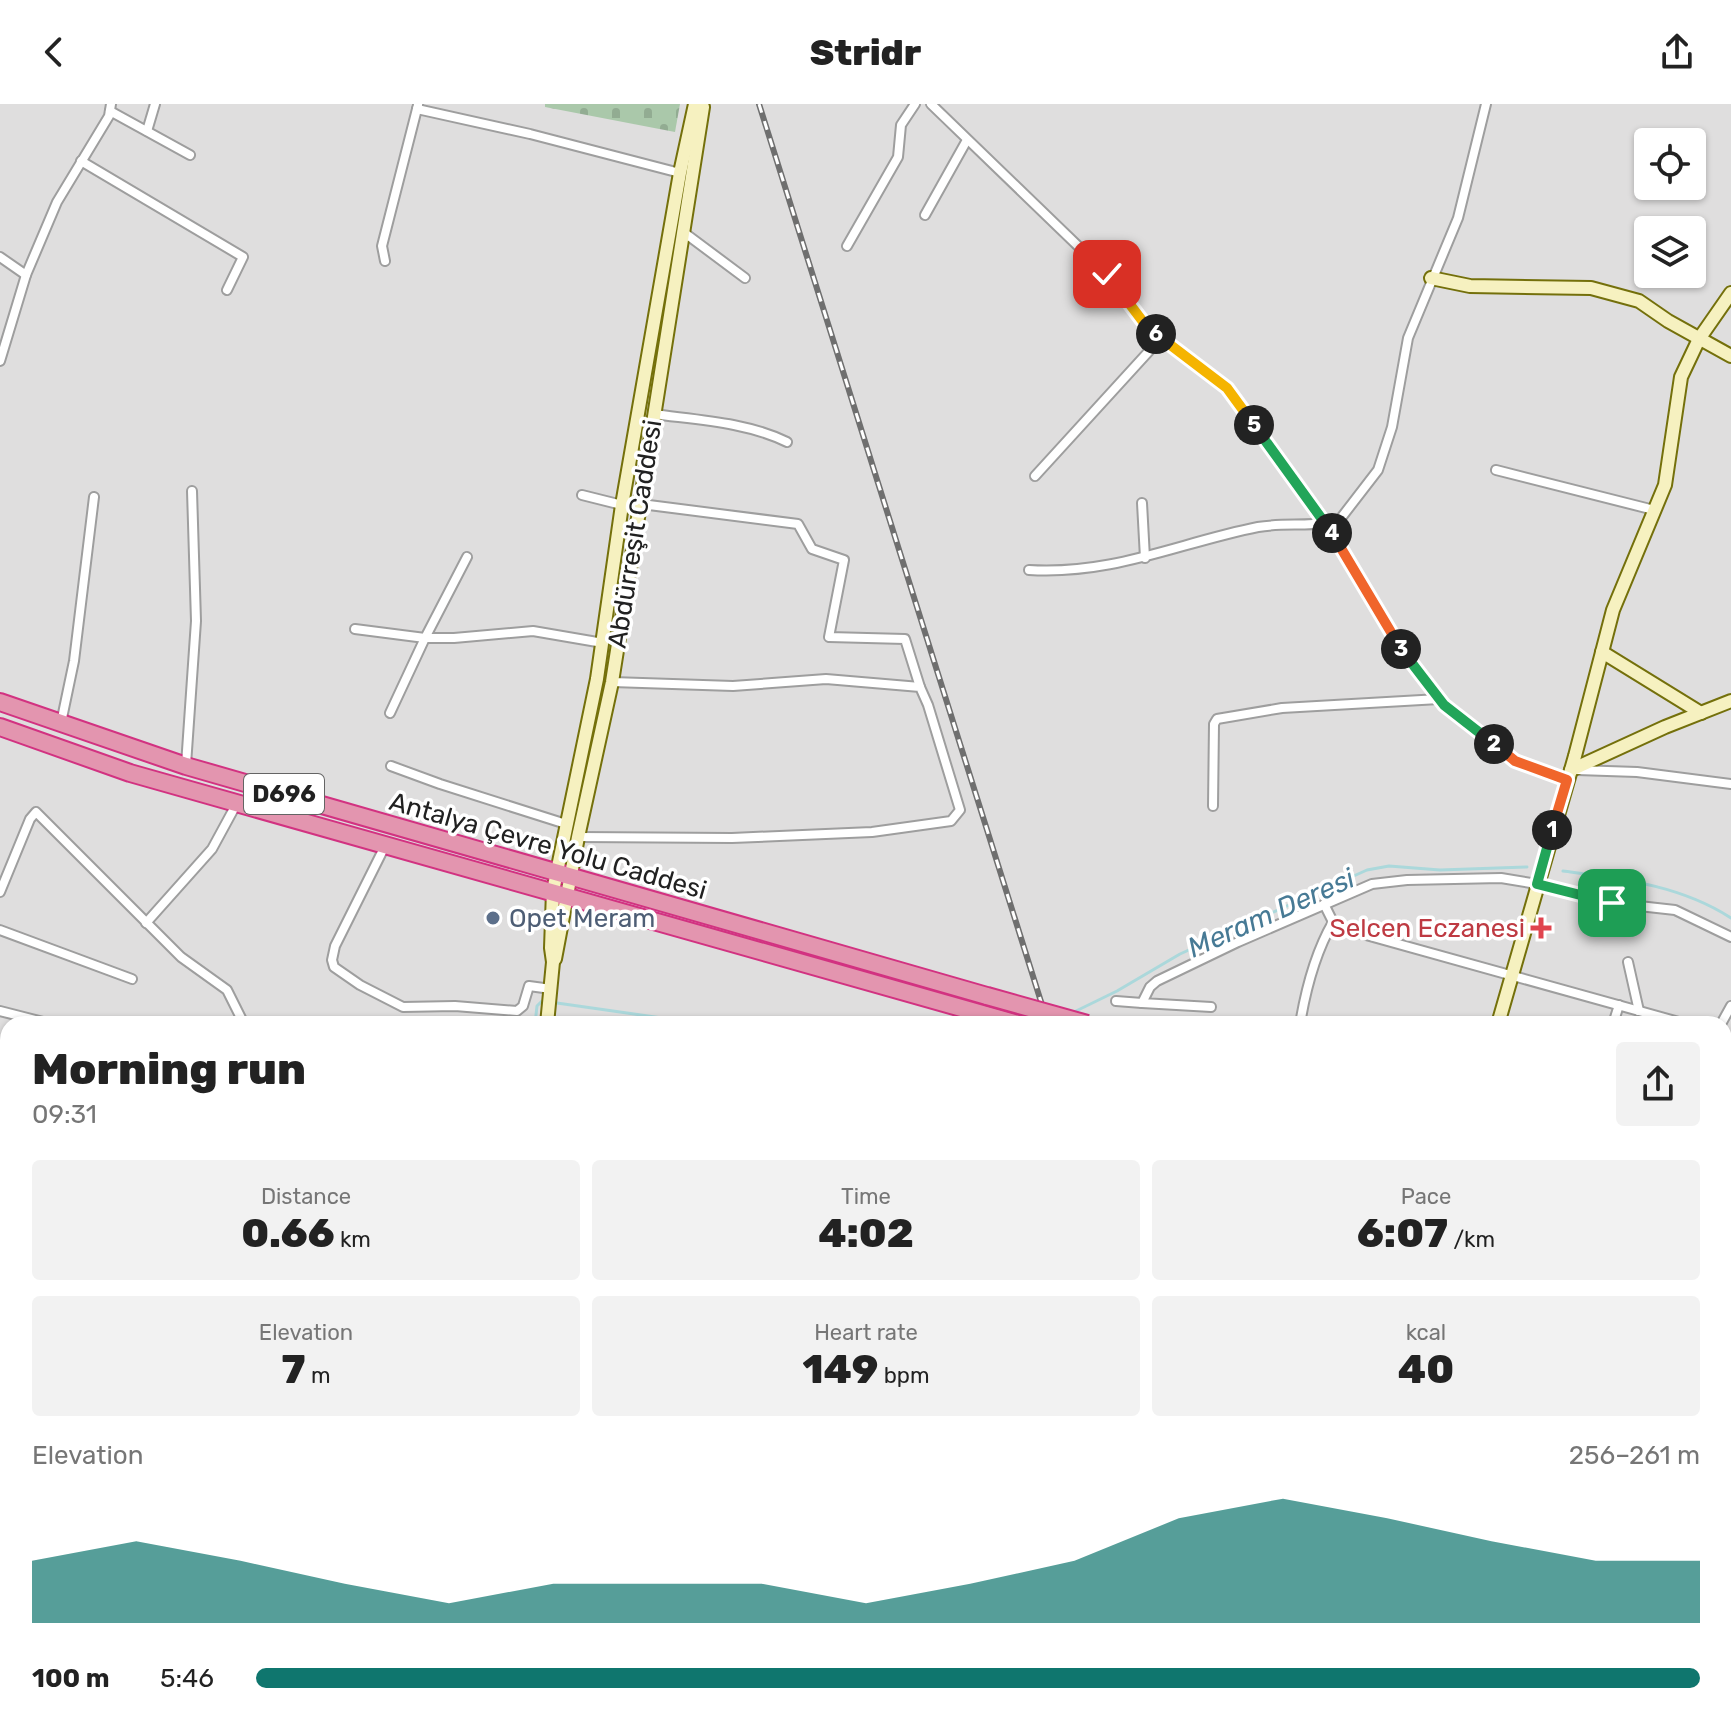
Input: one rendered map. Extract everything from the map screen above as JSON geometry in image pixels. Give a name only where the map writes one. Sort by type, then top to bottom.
[{"type":"highway","name":"Antalya Çevre Yolu Caddesi","points":[[0,702],[186,766],[988,1016]]},
{"type":"highway","name":"Antalya Çevre Yolu Caddesi","points":[[0,727],[130,773],[386,844],[562,884],[1058,1016]]},
{"type":"main road","name":"Abdürreşit Caddesi","points":[[548,1016],[553,962],[551,948],[562,884],[566,824],[603,643],[622,505],[695,104]]},
{"type":"main road","name":"Abdürreşit Caddesi","points":[[562,884],[578,837],[612,682],[704,104]]},
{"type":"main road","points":[[1431,278],[1470,286],[1591,288],[1639,301],[1731,356]]},
{"type":"main road","points":[[1500,1016],[1613,610],[1665,485],[1681,377],[1699,339],[1731,293]]},
{"type":"main road","points":[[1602,652],[1701,713]]},
{"type":"main road","points":[[1569,775],[1731,701]]},
{"type":"street","points":[[147,131],[155,104]]},
{"type":"street","points":[[847,246],[898,157],[901,125],[915,104]]},
{"type":"street","points":[[931,104],[1107,274],[1147,327],[1227,388],[1328,527],[1395,641],[1439,699],[1515,761],[1569,775],[1637,772],[1731,784]]},
{"type":"street","points":[[1029,570],[1071,571],[1145,558],[1262,527],[1328,527],[1378,470],[1392,427],[1408,338],[1458,218],[1486,104]]},
{"type":"street","points":[[385,261],[382,246],[417,106],[680,173]]},
{"type":"street","points":[[0,361],[26,275],[57,202],[111,107],[190,155]]},
{"type":"street","points":[[925,215],[967,140]]},
{"type":"street","points":[[81,161],[243,257],[227,290]]},
{"type":"street","points":[[682,231],[745,278]]},
{"type":"street","points":[[0,257],[26,275]]},
{"type":"street","points":[[1035,476],[1161,338]]},
{"type":"street","points":[[653,414],[740,425],[787,442]]},
{"type":"street","points":[[1496,470],[1654,510]]},
{"type":"street","points":[[186,766],[196,621],[192,491]]},
{"type":"street","points":[[582,495],[622,505]]},
{"type":"street","points":[[61,724],[74,661],[94,497]]},
{"type":"street","points":[[1142,503],[1145,558]]},
{"type":"street","points":[[578,837],[748,837],[872,832],[951,821],[960,810],[905,639],[829,637],[844,560],[812,549],[798,524],[641,504]]},
{"type":"street","points":[[390,713],[467,557]]},
{"type":"street","points":[[355,629],[425,638],[533,631],[603,643]]},
{"type":"street","points":[[612,682],[733,686],[826,679],[920,687]]},
{"type":"street","points":[[1213,806],[1214,724],[1217,719],[1282,708],[1439,699]]},
{"type":"street","points":[[391,766],[566,824]]},
{"type":"street","points":[[146,923],[212,849],[237,802]]},
{"type":"street","points":[[0,892],[30,819],[36,812],[181,957],[227,990],[240,1016]]},
{"type":"street","points":[[386,844],[335,946],[334,967],[360,985],[410,1009],[455,1006],[517,1011],[523,1006],[529,986],[551,989]]},
{"type":"street","points":[[1142,1003],[1150,987],[1157,981],[1372,884],[1407,880],[1501,878],[1537,884],[1612,903],[1675,910],[1731,937]]},
{"type":"street","points":[[1324,904],[1333,922],[1348,930],[1657,1016]]},
{"type":"street","points":[[1302,1016],[1310,975],[1322,941],[1333,922]]},
{"type":"street","points":[[0,930],[132,979]]},
{"type":"street","points":[[1628,962],[1639,1011]]},
{"type":"street","points":[[1116,1001],[1211,1007]]},
{"type":"street","points":[[1616,1016],[1619,1005]]},
{"type":"street","points":[[0,1011],[20,1016]]},
{"type":"shaded area","points":[[0,104],[1731,104],[1731,1016],[0,1016]]},
{"type":"green space","points":[[545,104],[680,104],[675,132],[545,107]]},
{"type":"waterway","name":"Meram Deresi","points":[[1076,1011],[1180,954],[1367,870],[1389,866],[1440,870],[1527,867]]},
{"type":"waterway","name":"Meram Deresi","points":[[1563,871],[1650,885],[1692,898],[1731,918]]},
{"type":"waterway","name":"Meram Deresi","points":[[536,1016],[537,1006],[542,1001]]},
{"type":"waterway","name":"Meram Deresi","points":[[557,1003],[648,1016]]},
{"type":"railway","points":[[759,104],[1045,1016]]},
{"type":"place","name":"Opet Meram","points":[[493,918]]},
{"type":"place","name":"Selcen Eczanesi","points":[[1541,928]]},
{"type":"route","points":[[1107,274],[1147,327],[1227,388],[1325,520],[1395,641],[1444,705],[1515,761],[1567,780],[1537,884],[1612,903]]}]
